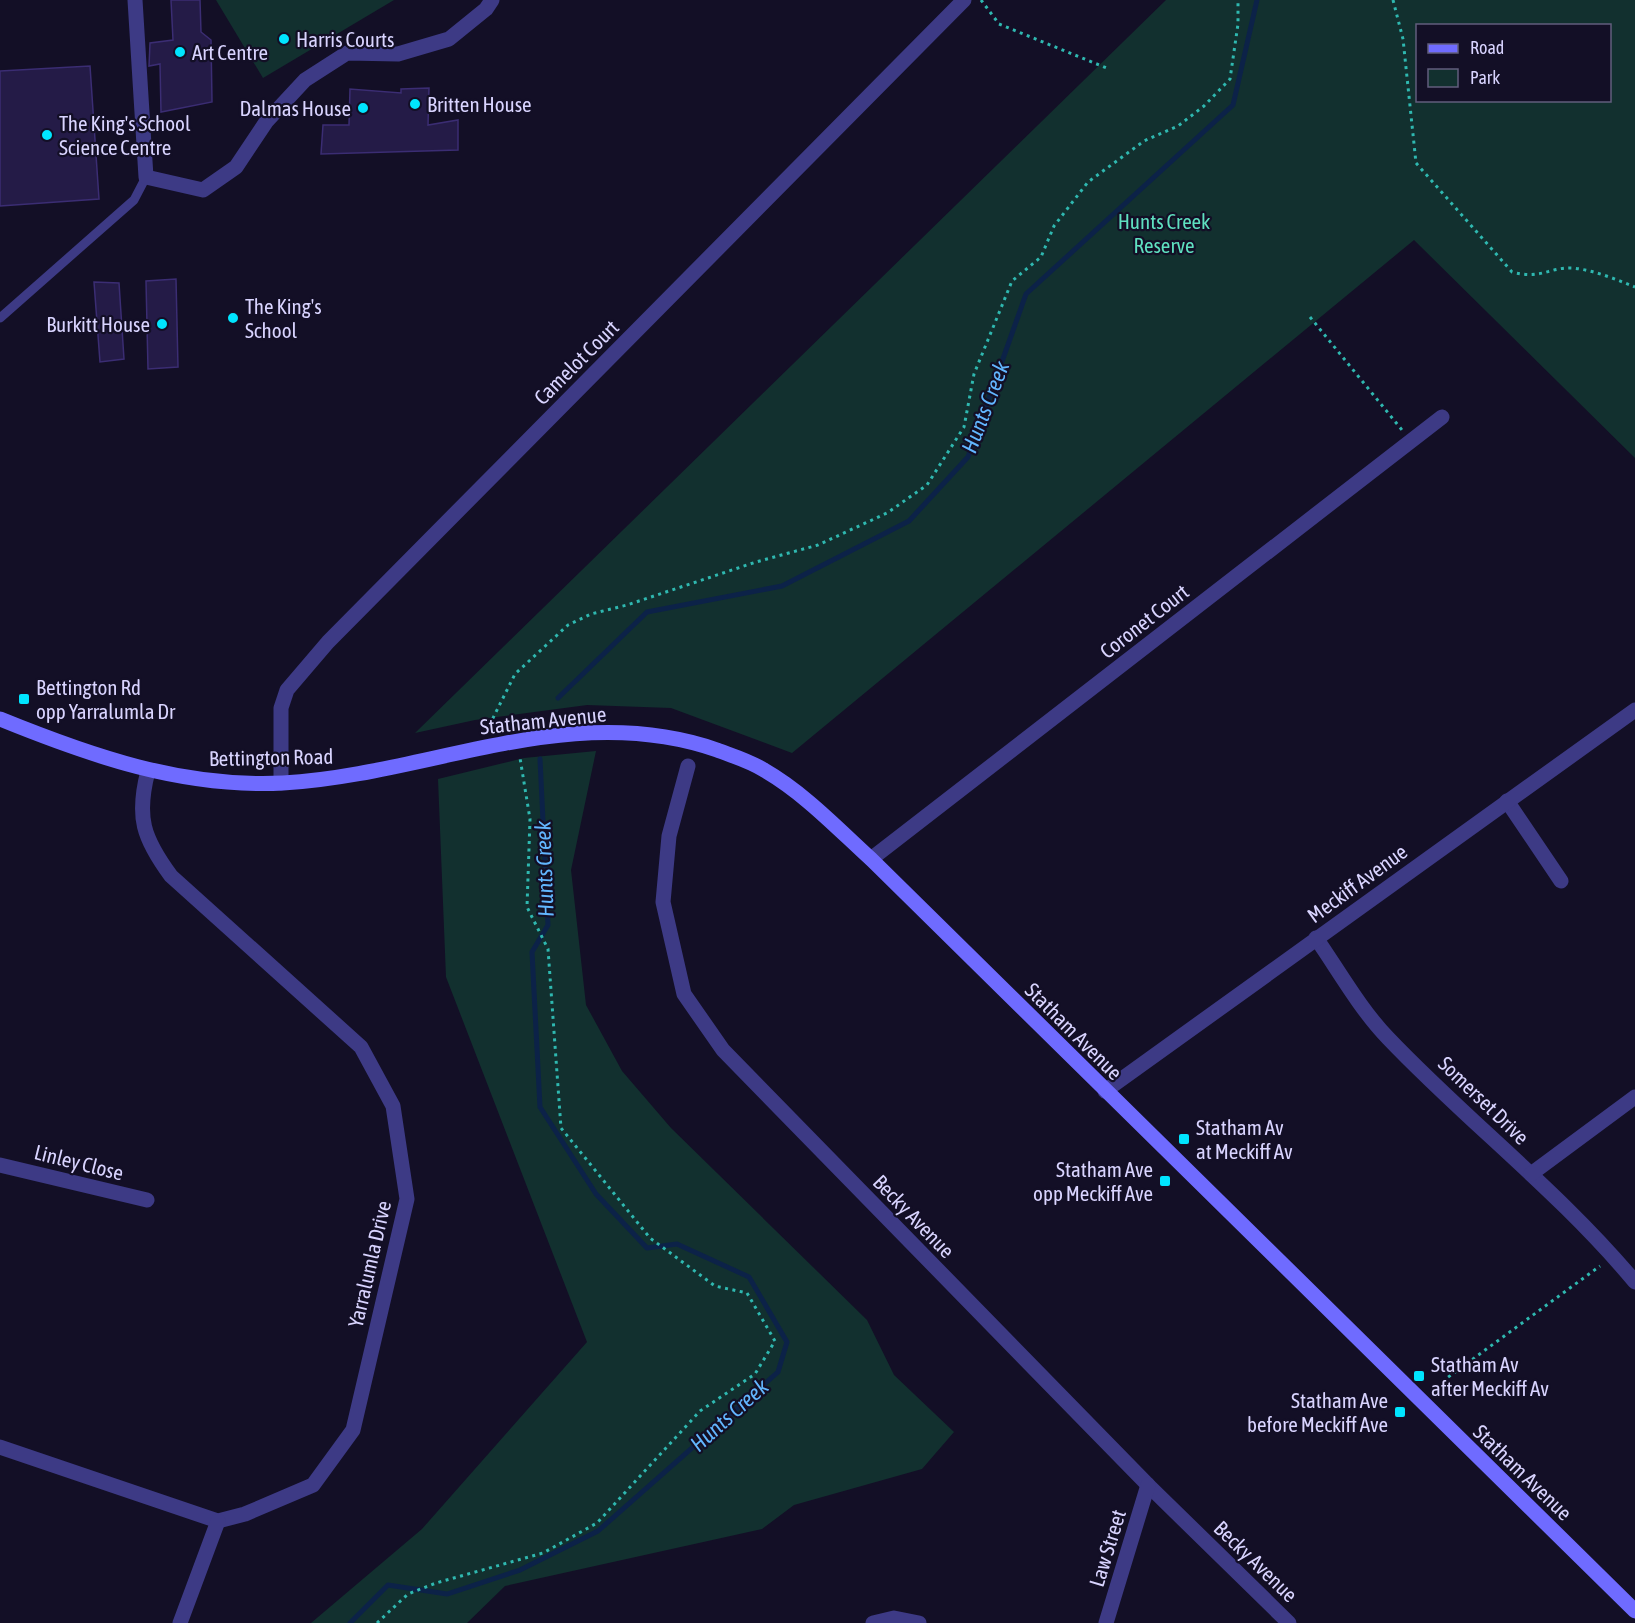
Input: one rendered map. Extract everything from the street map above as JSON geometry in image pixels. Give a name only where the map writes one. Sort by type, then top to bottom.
[{"type":"main road","name":"Bettington Road","points":[[0,719],[68,747],[147,771],[191,779],[281,783],[372,773]]},
{"type":"main road","name":"Statham Avenue","points":[[372,773],[517,740],[571,734],[631,732],[668,737],[701,745],[763,769],[802,796],[871,859],[1635,1611]]},
{"type":"street","points":[[135,0],[146,177],[203,190],[236,167],[266,122],[305,80],[347,54],[398,54],[449,39],[486,9],[492,0]]},
{"type":"street","name":"Camelot Court","points":[[281,783],[281,708],[287,690],[322,650],[964,0]]},
{"type":"street","name":"Coronet Court","points":[[871,859],[1442,417]]},
{"type":"street","name":"Meckiff Avenue","points":[[1105,1091],[1635,710]]},
{"type":"street","name":"Becky Avenue","points":[[688,766],[669,836],[663,902],[684,994],[723,1050],[1148,1485],[1289,1623]]},
{"type":"street","name":"Yarralumla Drive","points":[[147,771],[141,798],[143,829],[149,844],[171,876],[361,1047],[393,1106],[407,1199],[353,1430],[313,1485],[245,1514],[218,1521]]},
{"type":"street","points":[[1507,801],[1561,881]]},
{"type":"street","name":"Somerset Drive","points":[[1316,938],[1387,1037],[1531,1174],[1614,1256],[1635,1282]]},
{"type":"street","points":[[1531,1174],[1635,1097]]},
{"type":"street","name":"Linley Close","points":[[0,1165],[147,1200]]},
{"type":"street","points":[[0,1447],[218,1521],[180,1623]]},
{"type":"street","name":"Law Street","points":[[1106,1623],[1148,1485]]},
{"type":"street","points":[[873,1623],[894,1618],[919,1623]]},
{"type":"lane","points":[[0,318],[134,200],[146,177]]},
{"type":"path","points":[[981,0],[999,24],[1109,69]]},
{"type":"path","points":[[479,747],[515,674],[568,625],[591,614],[818,545],[887,513],[927,485],[963,427],[974,374],[1012,281],[1041,257],[1054,225],[1088,182],[1144,141],[1178,126],[1204,106],[1230,79],[1239,24],[1238,0]]},
{"type":"path","points":[[1393,0],[1403,39],[1416,163],[1431,183],[1512,272],[1529,277],[1570,268],[1597,273],[1635,287]]},
{"type":"path","points":[[1310,316],[1410,441]]},
{"type":"path","points":[[377,1623],[408,1594],[436,1583],[543,1553],[597,1522],[700,1411],[755,1374],[775,1341],[747,1293],[715,1286],[650,1238],[561,1128],[548,949],[527,907],[530,819],[517,740]]},
{"type":"path","points":[[1436,1386],[1614,1256]]},
{"type":"green space","name":"Harris Courts","points":[[216,0],[394,0],[263,78]]},
{"type":"green space","name":"Hunts Creek Reserve","points":[[1166,0],[1635,0],[1635,458],[1414,240],[792,753],[671,708],[587,705],[475,720],[415,733]]},
{"type":"green space","points":[[596,751],[571,870],[586,1005],[622,1071],[671,1128],[867,1320],[894,1375],[954,1432],[922,1469],[794,1505],[762,1529],[505,1586],[467,1623],[311,1623],[422,1529],[587,1342],[446,977],[438,779],[524,758]]},
{"type":"building","name":"Art Centre","points":[[171,0],[200,0],[201,32],[211,40],[212,102],[161,112],[160,64],[149,66],[150,43],[173,40]]},
{"type":"building","name":"The King's School Science Centre","points":[[90,66],[99,199],[0,206],[0,71]]},
{"type":"building","points":[[429,88],[428,125],[458,120],[458,150],[321,154],[323,125],[349,125],[350,89],[401,93],[401,89]]},
{"type":"building","name":"Burkitt House","points":[[176,279],[178,367],[148,369],[146,281]]},
{"type":"building","points":[[94,282],[119,283],[124,359],[100,362]]},
{"type":"waterway","name":"Hunts Creek","points":[[558,698],[647,612],[782,586],[909,521],[968,457],[1026,294],[1233,105],[1257,0]]},
{"type":"waterway","name":"Hunts Creek","points":[[350,1623],[388,1585],[447,1594],[520,1570],[598,1531],[778,1372],[787,1342],[749,1277],[677,1244],[647,1248],[596,1194],[540,1107],[532,952],[548,925],[540,759]]},
{"type":"place","name":"Harris Courts","points":[[284,39]]},
{"type":"place","name":"Art Centre","points":[[180,52]]},
{"type":"place","name":"Britten House","points":[[415,104]]},
{"type":"place","name":"Dalmas House","points":[[363,108]]},
{"type":"place","name":"The King's School Science Centre","points":[[47,135]]},
{"type":"place","name":"The King's School","points":[[233,318]]},
{"type":"place","name":"Burkitt House","points":[[162,324]]},
{"type":"place","name":"Bettington Rd opp Yarralumla Dr","points":[[24,699]]},
{"type":"place","name":"Statham Av at Meckiff Av","points":[[1184,1139]]},
{"type":"place","name":"Statham Ave opp Meckiff Ave","points":[[1165,1181]]},
{"type":"place","name":"Statham Av after Meckiff Av","points":[[1419,1376]]},
{"type":"place","name":"Statham Ave before Meckiff Ave","points":[[1400,1412]]}]
